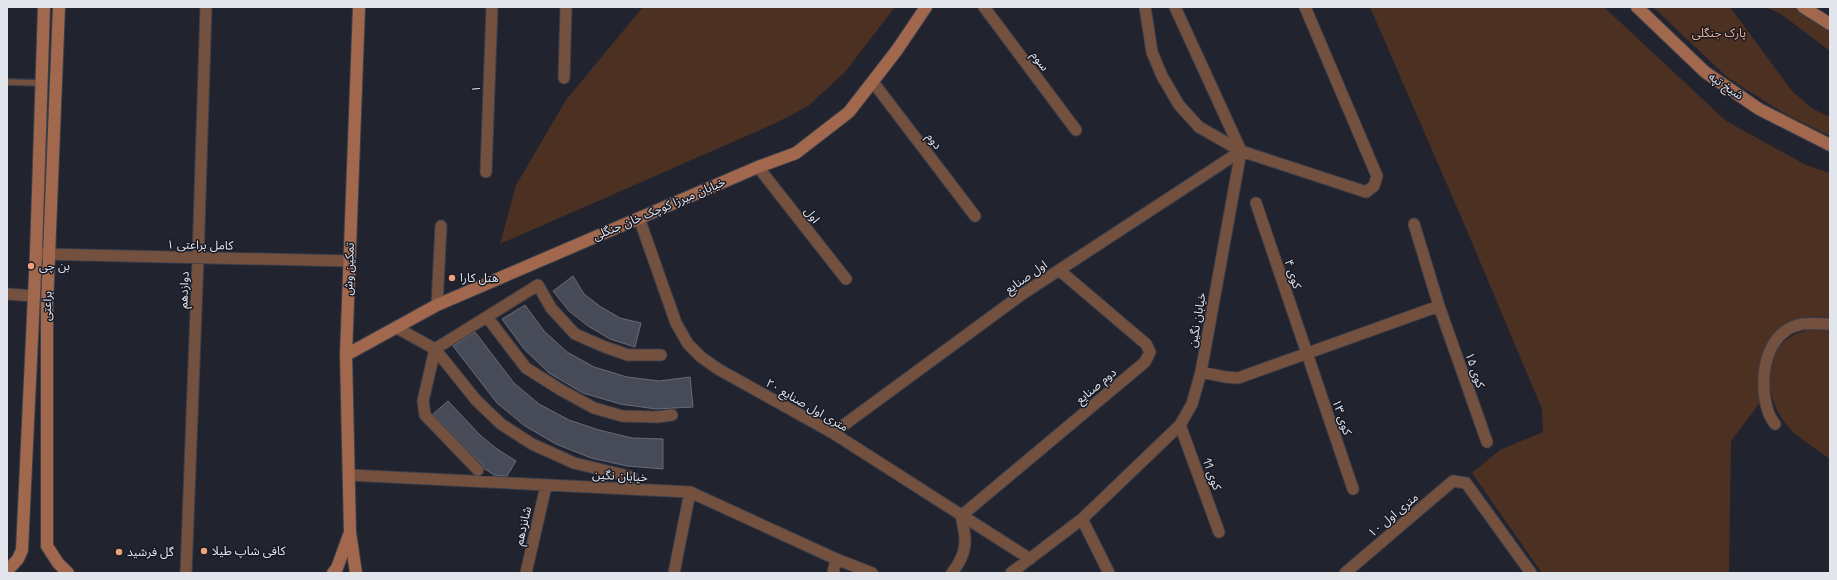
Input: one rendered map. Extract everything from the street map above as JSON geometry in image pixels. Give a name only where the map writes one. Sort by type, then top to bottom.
[{"type":"street","name":"براعتی","points":[[7,571],[18,559],[22,550],[36,253],[40,83],[44,7]]},
{"type":"street","name":"براعتی","points":[[59,7],[47,306],[47,546],[58,563],[68,573]]},
{"type":"street","name":"دوازدهم","points":[[186,573],[206,7]]},
{"type":"street","name":"تمکین وش","points":[[350,532],[346,355],[359,7]]},
{"type":"street","name":"۱","points":[[486,172],[492,7]]},
{"type":"street","points":[[564,78],[566,7]]},
{"type":"street","name":"خیابان میرزا کوچک خان جنگلی","points":[[346,355],[437,305],[639,218],[796,153],[848,112],[897,50],[926,7]]},
{"type":"street","name":"سوم","points":[[984,7],[1076,130]]},
{"type":"street","points":[[1145,7],[1152,52],[1162,76],[1179,105],[1199,127],[1241,151],[1366,192],[1374,186],[1377,176],[1305,7]]},
{"type":"street","points":[[1175,7],[1241,151]]},
{"type":"street","name":"شیخ تپه","points":[[1637,7],[1705,72],[1759,109],[1830,145]]},
{"type":"street","points":[[1803,7],[1830,24]]},
{"type":"street","name":"دوم","points":[[873,82],[975,216]]},
{"type":"street","name":"اول صنایع","points":[[833,433],[1059,270],[1241,151]]},
{"type":"street","name":"خیابان نگین","points":[[1011,573],[1082,520],[1180,425],[1192,404],[1201,372],[1241,151]]},
{"type":"street","name":"اول","points":[[758,168],[846,279]]},
{"type":"street","name":"کوی ۴","points":[[1256,202],[1306,354]]},
{"type":"street","name":"۲۰ متری اول صنایع","points":[[639,218],[676,323],[688,344],[701,357],[718,369],[833,433],[1030,559]]},
{"type":"street","name":"کوی ۱۵","points":[[1414,224],[1439,306],[1487,442]]},
{"type":"street","points":[[437,305],[441,226]]},
{"type":"street","name":"کامل براعتی ۱","points":[[36,253],[50,255],[350,261]]},
{"type":"street","name":"دوم صنایع","points":[[961,516],[1145,362],[1150,352],[1146,344],[1059,270]]},
{"type":"street","points":[[478,470],[425,415],[423,401],[435,349],[538,285],[551,308],[575,334],[605,348],[628,355],[661,356]]},
{"type":"street","points":[[7,294],[34,296]]},
{"type":"street","points":[[1201,372],[1238,378],[1439,306]]},
{"type":"street","points":[[487,317],[526,368],[561,390],[594,408],[622,416],[657,417],[672,415]]},
{"type":"street","points":[[1775,424],[1768,411],[1763,379],[1765,364],[1773,345],[1782,334],[1802,324],[1830,324]]},
{"type":"street","points":[[396,328],[435,349],[476,400],[502,424],[532,444],[574,463],[632,477]]},
{"type":"street","name":"کوی ۱۳","points":[[1306,354],[1353,489]]},
{"type":"street","name":"کوی 11","points":[[1180,425],[1219,532]]},
{"type":"street","name":"خیابان نگین","points":[[349,475],[690,492],[836,559],[872,573]]},
{"type":"street","name":"۱۰ متری اول","points":[[1345,573],[1453,481],[1459,480],[1466,483],[1528,572]]},
{"type":"street","name":"شانزدهم","points":[[526,573],[546,486]]},
{"type":"street","points":[[674,573],[690,492]]},
{"type":"street","points":[[952,573],[961,562],[966,539],[961,516]]},
{"type":"street","points":[[1082,520],[1109,573]]},
{"type":"street","points":[[334,573],[350,532]]},
{"type":"street","points":[[350,532],[356,573]]},
{"type":"street","points":[[833,573],[836,559]]},
{"type":"lane","points":[[7,82],[40,83]]},
{"type":"green space","points":[[643,7],[895,7],[845,72],[808,106],[778,122],[500,244],[516,185],[566,100]]},
{"type":"green space","points":[[1370,7],[1604,7],[1726,121],[1806,165],[1830,173],[1830,317],[1807,317],[1793,320],[1776,333],[1763,351],[1759,373],[1762,400],[1731,441],[1729,573],[1542,573],[1472,473],[1500,450],[1543,432],[1542,409]]},
{"type":"green space","name":"پارک جنگلی","points":[[1653,7],[1730,7],[1792,91],[1813,109],[1830,117],[1830,136],[1785,114],[1728,78]]},
{"type":"green space","name":"پارک جنگلی","points":[[1765,7],[1795,7],[1830,30],[1830,51],[1781,14]]},
{"type":"green space","points":[[1808,330],[1830,330],[1830,460],[1795,434],[1785,423],[1775,405],[1770,385],[1769,375],[1771,365],[1779,347],[1789,338]]},
{"type":"building","points":[[573,276],[584,294],[601,307],[620,318],[641,323],[635,347],[610,339],[588,326],[569,311],[553,291]]},
{"type":"building","points":[[525,305],[544,331],[567,352],[594,367],[627,377],[659,381],[690,377],[693,407],[656,409],[620,404],[583,393],[549,373],[524,349],[502,319]]},
{"type":"building","points":[[475,332],[514,383],[539,404],[569,420],[599,430],[632,438],[663,439],[663,469],[627,466],[591,458],[556,444],[525,426],[497,403],[453,346]]},
{"type":"building","points":[[448,401],[480,435],[497,449],[516,461],[507,476],[494,475],[485,469],[483,465],[433,414]]},
{"type":"place","name":"بن چی","points":[[31,266]]},
{"type":"place","name":"هتل کارا","points":[[452,278]]},
{"type":"place","name":"کافی شاپ طیلا","points":[[204,551]]},
{"type":"place","name":"گل فرشید","points":[[119,552]]}]
